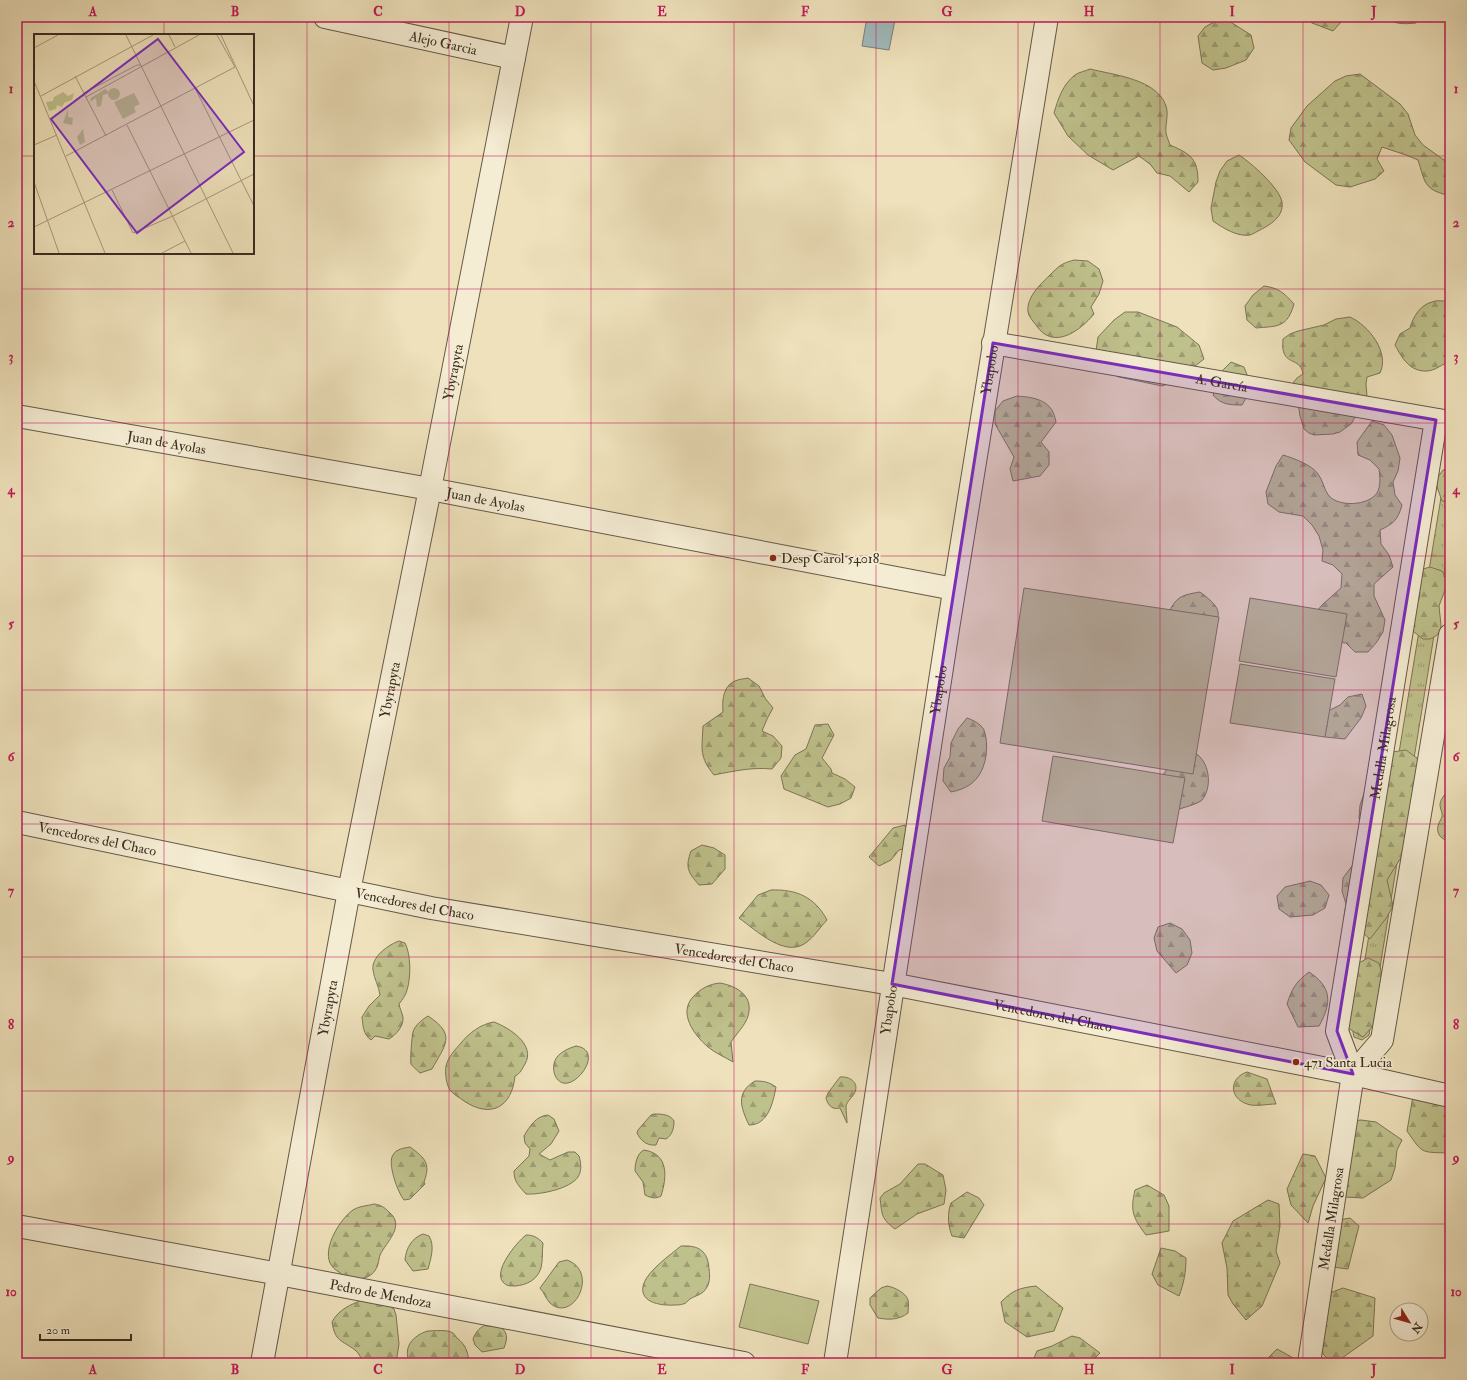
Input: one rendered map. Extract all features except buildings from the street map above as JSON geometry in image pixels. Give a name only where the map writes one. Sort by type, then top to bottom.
[{"type":"street","name":"Alejo Garcia","points":[[326,17],[514,58]]},
{"type":"street","name":"Ybyrapyta","points":[[262,1363],[349,891],[430,489],[522,17]]},
{"type":"street","name":"Ybapobo","points":[[835,1363],[892,984],[954,589],[1047,17]]},
{"type":"street","name":"A. García","points":[[993,343],[1443,421]]},
{"type":"street","name":"Juan de Ayolas","points":[[17,416],[430,489],[954,589]]},
{"type":"street","name":"Medalla Milagrosa","points":[[1309,1363],[1353,1074],[1337,1031],[1443,421]]},
{"type":"street","points":[[1353,1074],[1382,1040],[1450,635]]},
{"type":"street","name":"Vencedores del Chaco","points":[[17,822],[431,908],[892,984],[1353,1074],[1450,1096]]},
{"type":"street","name":"Pedro de Mendoza","points":[[17,1226],[279,1274],[744,1363]]},
{"type":"highlighted area","points":[[993,343],[1436,420],[1337,1031],[1353,1074],[892,984]]},
{"type":"green space","points":[[1305,17],[1343,17],[1342,21],[1333,31],[1312,23]]},
{"type":"green space","points":[[1386,17],[1420,17],[1416,23],[1404,24],[1396,23]]},
{"type":"green space","points":[[1216,21],[1229,21],[1251,35],[1254,48],[1246,60],[1226,68],[1213,70],[1202,63],[1198,36],[1205,27]]},
{"type":"green space","points":[[1090,69],[1134,80],[1154,90],[1161,97],[1167,109],[1166,133],[1170,145],[1183,151],[1192,158],[1197,168],[1198,182],[1189,192],[1170,176],[1157,173],[1150,164],[1139,156],[1113,170],[1088,155],[1068,136],[1054,113],[1057,102],[1064,87],[1071,79],[1077,74]]},
{"type":"green space","points":[[1360,74],[1400,104],[1408,114],[1415,135],[1423,145],[1444,160],[1450,168],[1450,189],[1447,195],[1439,193],[1429,187],[1424,179],[1418,160],[1382,147],[1377,159],[1384,171],[1375,179],[1350,187],[1336,185],[1305,162],[1289,140],[1291,128],[1307,106],[1335,81],[1346,76]]},
{"type":"green space","points":[[1239,155],[1257,169],[1276,189],[1282,202],[1281,212],[1275,220],[1250,235],[1240,235],[1213,221],[1211,208],[1216,182],[1220,171],[1227,161]]},
{"type":"green space","points":[[1074,260],[1088,261],[1099,269],[1103,281],[1099,294],[1091,307],[1094,314],[1074,332],[1066,336],[1050,337],[1043,333],[1030,317],[1028,306],[1032,295],[1056,269],[1064,263]]},
{"type":"green space","points":[[1264,286],[1274,288],[1281,292],[1294,304],[1285,322],[1276,326],[1256,328],[1247,320],[1245,306],[1253,295]]},
{"type":"green space","points":[[1434,301],[1445,301],[1450,303],[1450,361],[1430,371],[1421,371],[1411,367],[1395,345],[1400,334],[1410,328],[1415,316],[1424,306]]},
{"type":"green space","points":[[1125,312],[1138,312],[1177,327],[1199,345],[1204,359],[1176,381],[1162,386],[1119,377],[1108,372],[1096,351],[1098,337],[1114,320]]},
{"type":"green space","points":[[1350,317],[1364,326],[1376,340],[1382,357],[1380,373],[1367,377],[1367,396],[1351,424],[1340,432],[1314,435],[1304,429],[1298,403],[1289,388],[1297,378],[1303,374],[1300,366],[1288,359],[1284,353],[1283,339],[1298,331],[1324,325],[1336,319]]},
{"type":"green space","points":[[1231,362],[1244,367],[1248,378],[1248,395],[1242,405],[1223,403],[1213,395],[1221,372]]},
{"type":"green space","points":[[1017,396],[1036,399],[1045,403],[1052,410],[1056,422],[1041,442],[1049,452],[1049,465],[1040,476],[1013,481],[1010,469],[1014,457],[995,424],[995,411],[1003,401]]},
{"type":"green space","points":[[1372,421],[1384,425],[1392,435],[1400,458],[1398,471],[1393,482],[1395,495],[1402,505],[1397,518],[1388,526],[1380,530],[1381,544],[1389,555],[1393,567],[1374,584],[1374,596],[1385,620],[1383,632],[1368,652],[1355,652],[1346,643],[1320,640],[1314,615],[1322,605],[1341,588],[1342,574],[1333,565],[1322,561],[1323,550],[1319,536],[1312,525],[1303,516],[1279,512],[1268,504],[1266,492],[1276,466],[1283,455],[1302,462],[1315,471],[1320,476],[1327,494],[1334,500],[1353,504],[1360,503],[1373,497],[1377,493],[1379,487],[1379,469],[1370,460],[1358,455],[1357,442]]},
{"type":"green space","points":[[1450,456],[1450,537],[1369,1035],[1362,1040],[1354,1037],[1353,1032],[1447,461]]},
{"type":"green space","points":[[1450,468],[1449,502],[1442,501],[1435,481],[1443,470]]},
{"type":"green space","points":[[1430,567],[1442,571],[1448,582],[1439,606],[1441,625],[1440,631],[1436,636],[1430,639],[1423,639],[1409,628],[1407,616],[1419,599],[1419,574],[1423,569]]},
{"type":"green space","points":[[1024,588],[1219,617],[1193,774],[1000,743]]},
{"type":"green space","points":[[1200,592],[1214,605],[1218,614],[1217,620],[1205,640],[1168,614],[1177,600],[1188,594]]},
{"type":"green space","points":[[1250,598],[1347,614],[1336,677],[1239,661]]},
{"type":"green space","points":[[1240,664],[1335,679],[1325,737],[1230,723]]},
{"type":"green space","points":[[748,678],[759,686],[765,698],[773,708],[762,731],[773,736],[782,746],[781,758],[772,769],[750,769],[714,775],[709,769],[702,752],[703,726],[723,712],[723,699],[728,686],[737,680]]},
{"type":"green space","points":[[1362,694],[1366,706],[1361,718],[1345,739],[1325,737],[1316,727],[1328,711],[1340,705],[1348,697]]},
{"type":"green space","points":[[967,718],[979,724],[984,730],[987,748],[985,761],[975,781],[966,787],[951,792],[943,781],[944,768],[950,757],[951,743],[958,729]]},
{"type":"green space","points":[[828,724],[834,735],[822,758],[831,769],[832,773],[845,779],[855,787],[851,798],[840,804],[828,807],[784,789],[781,776],[795,755],[806,749],[815,725]]},
{"type":"green space","points":[[1406,750],[1417,758],[1421,770],[1402,856],[1387,880],[1393,906],[1387,917],[1370,939],[1344,917],[1346,904],[1342,891],[1343,878],[1361,854],[1366,842],[1359,818],[1360,805],[1369,780],[1392,752]]},
{"type":"green space","points":[[1186,751],[1198,755],[1202,759],[1207,770],[1207,789],[1202,800],[1176,810],[1158,782],[1174,759]]},
{"type":"green space","points":[[1053,756],[1185,778],[1173,843],[1042,821]]},
{"type":"green space","points":[[1450,789],[1450,841],[1439,835],[1438,826],[1442,817],[1440,803]]},
{"type":"green space","points":[[905,825],[914,834],[911,847],[899,850],[891,860],[879,866],[869,857],[893,828]]},
{"type":"green space","points":[[702,845],[714,848],[725,855],[725,869],[712,884],[699,885],[692,877],[689,870],[688,862],[691,851]]},
{"type":"green space","points":[[1310,881],[1321,885],[1329,895],[1325,908],[1313,915],[1290,917],[1279,909],[1277,896],[1285,887]]},
{"type":"green space","points":[[771,890],[789,891],[804,896],[817,905],[827,920],[810,940],[799,946],[790,947],[772,941],[739,918],[758,895]]},
{"type":"green space","points":[[1170,923],[1182,929],[1190,940],[1192,953],[1187,965],[1176,973],[1157,951],[1154,938],[1158,927]]},
{"type":"green space","points":[[399,941],[405,943],[410,966],[406,992],[399,1004],[403,1017],[402,1024],[397,1033],[389,1039],[375,1036],[371,1040],[368,1038],[363,1027],[362,1017],[369,1006],[380,995],[373,965],[377,956],[381,952],[390,945]]},
{"type":"green space","points":[[1368,958],[1379,963],[1382,975],[1378,1015],[1372,1027],[1363,1037],[1346,1027],[1353,1001],[1348,990],[1355,965]]},
{"type":"green space","points":[[1309,972],[1317,978],[1326,990],[1328,1003],[1319,1026],[1298,1027],[1287,1004],[1295,986]]},
{"type":"green space","points":[[720,983],[738,989],[743,993],[749,1003],[747,1020],[731,1042],[733,1062],[708,1047],[693,1030],[687,1017],[689,1003],[693,997],[702,989]]},
{"type":"green space","points":[[428,1016],[443,1029],[446,1041],[432,1069],[420,1073],[411,1064],[413,1034],[417,1025]]},
{"type":"green space","points":[[494,1022],[507,1028],[520,1038],[527,1050],[527,1057],[521,1071],[515,1076],[510,1096],[505,1102],[498,1107],[483,1109],[464,1101],[450,1090],[446,1078],[446,1066],[452,1054],[464,1039],[480,1027]]},
{"type":"green space","points":[[576,1046],[584,1049],[588,1054],[586,1068],[569,1083],[563,1083],[555,1076],[555,1060],[563,1052]]},
{"type":"green space","points":[[1247,1072],[1267,1079],[1276,1104],[1250,1105],[1241,1101],[1237,1097],[1234,1093],[1234,1083],[1241,1075]]},
{"type":"green space","points":[[840,1077],[852,1080],[856,1085],[855,1092],[846,1106],[847,1123],[840,1108],[831,1107],[826,1098]]},
{"type":"green space","points":[[755,1081],[766,1082],[776,1087],[771,1106],[765,1117],[755,1124],[749,1125],[742,1107],[742,1096],[744,1091]]},
{"type":"green space","points":[[1450,1083],[1450,1150],[1448,1153],[1427,1152],[1416,1144],[1407,1131],[1413,1096]]},
{"type":"green space","points":[[548,1115],[554,1119],[559,1131],[551,1144],[539,1154],[550,1160],[568,1152],[575,1152],[580,1158],[580,1172],[574,1181],[561,1188],[546,1192],[526,1194],[516,1181],[514,1171],[529,1156],[530,1149],[525,1143],[524,1136],[526,1132],[537,1119]]},
{"type":"green space","points":[[651,1115],[668,1116],[674,1121],[674,1124],[670,1136],[666,1139],[659,1138],[656,1145],[650,1145],[640,1138],[637,1133]]},
{"type":"green space","points":[[1361,1120],[1376,1122],[1402,1140],[1397,1150],[1395,1168],[1391,1180],[1363,1198],[1345,1197],[1347,1122]]},
{"type":"green space","points":[[410,1147],[423,1158],[427,1165],[427,1170],[424,1182],[425,1184],[410,1199],[404,1200],[394,1178],[391,1164],[393,1155],[396,1151]]},
{"type":"green space","points":[[644,1150],[652,1152],[658,1156],[664,1167],[665,1174],[663,1189],[661,1196],[657,1198],[645,1195],[643,1182],[635,1171],[638,1156]]},
{"type":"green space","points":[[1303,1154],[1315,1156],[1326,1178],[1313,1206],[1308,1223],[1291,1205],[1287,1189]]},
{"type":"green space","points":[[918,1164],[925,1164],[943,1175],[946,1190],[944,1204],[917,1214],[895,1229],[883,1216],[880,1198],[884,1193],[900,1184]]},
{"type":"green space","points":[[1147,1185],[1164,1195],[1169,1206],[1169,1231],[1146,1235],[1135,1219],[1133,1204],[1135,1190]]},
{"type":"green space","points":[[967,1192],[979,1198],[984,1205],[964,1238],[952,1236],[948,1220],[951,1203]]},
{"type":"green space","points":[[1268,1200],[1279,1204],[1280,1226],[1276,1251],[1280,1263],[1262,1306],[1246,1320],[1233,1304],[1228,1295],[1227,1268],[1222,1243],[1233,1221]]},
{"type":"green space","points":[[374,1204],[384,1208],[394,1217],[396,1223],[393,1234],[380,1255],[374,1272],[363,1278],[348,1278],[335,1269],[330,1263],[328,1256],[331,1242],[338,1227],[348,1214],[358,1208]]},
{"type":"green space","points":[[1350,1218],[1359,1226],[1348,1269],[1324,1266],[1315,1244],[1327,1222]]},
{"type":"green space","points":[[423,1234],[429,1236],[432,1244],[432,1252],[428,1269],[413,1271],[405,1260],[407,1251],[410,1244]]},
{"type":"green space","points":[[526,1235],[531,1235],[543,1243],[541,1268],[537,1276],[527,1283],[515,1286],[507,1285],[503,1282],[501,1277],[503,1264],[512,1250]]},
{"type":"green space","points":[[681,1246],[698,1248],[707,1258],[710,1274],[707,1287],[701,1293],[684,1304],[662,1305],[651,1302],[644,1295],[644,1283],[650,1273],[660,1263]]},
{"type":"green space","points":[[1161,1248],[1175,1251],[1186,1258],[1186,1268],[1179,1296],[1158,1285],[1152,1274]]},
{"type":"green space","points":[[567,1260],[577,1266],[582,1275],[582,1284],[580,1294],[574,1302],[567,1307],[559,1308],[547,1300],[540,1288],[559,1262]]},
{"type":"green space","points":[[750,1284],[819,1301],[808,1344],[739,1327]]},
{"type":"green space","points":[[887,1286],[899,1291],[907,1297],[908,1313],[894,1319],[878,1318],[870,1305],[870,1298],[881,1288]]},
{"type":"green space","points":[[1036,1286],[1063,1308],[1054,1331],[1027,1337],[1005,1322],[1001,1302],[1017,1290]]},
{"type":"green space","points":[[1343,1288],[1375,1298],[1373,1336],[1335,1363],[1332,1363],[1323,1354],[1316,1323],[1330,1293]]},
{"type":"green space","points":[[363,1300],[383,1301],[394,1309],[399,1344],[396,1363],[365,1363],[356,1351],[337,1337],[333,1329],[332,1322],[345,1308]]},
{"type":"green space","points":[[488,1324],[499,1325],[506,1333],[507,1338],[504,1348],[482,1352],[475,1345],[473,1339],[475,1334]]},
{"type":"green space","points":[[428,1331],[444,1331],[453,1333],[463,1343],[467,1352],[469,1363],[410,1363],[407,1352],[410,1343],[418,1336]]},
{"type":"green space","points":[[1072,1336],[1080,1338],[1100,1353],[1090,1363],[1032,1363],[1037,1351],[1052,1346]]},
{"type":"green space","points":[[1277,1349],[1298,1361],[1298,1363],[1265,1363]]},
{"type":"water","points":[[867,17],[895,20],[889,50],[862,46]]},
{"type":"place","name":"Desp Carol 54018","points":[[773,558]]},
{"type":"place","name":"471 Santa Lucia","points":[[1296,1062]]}]
